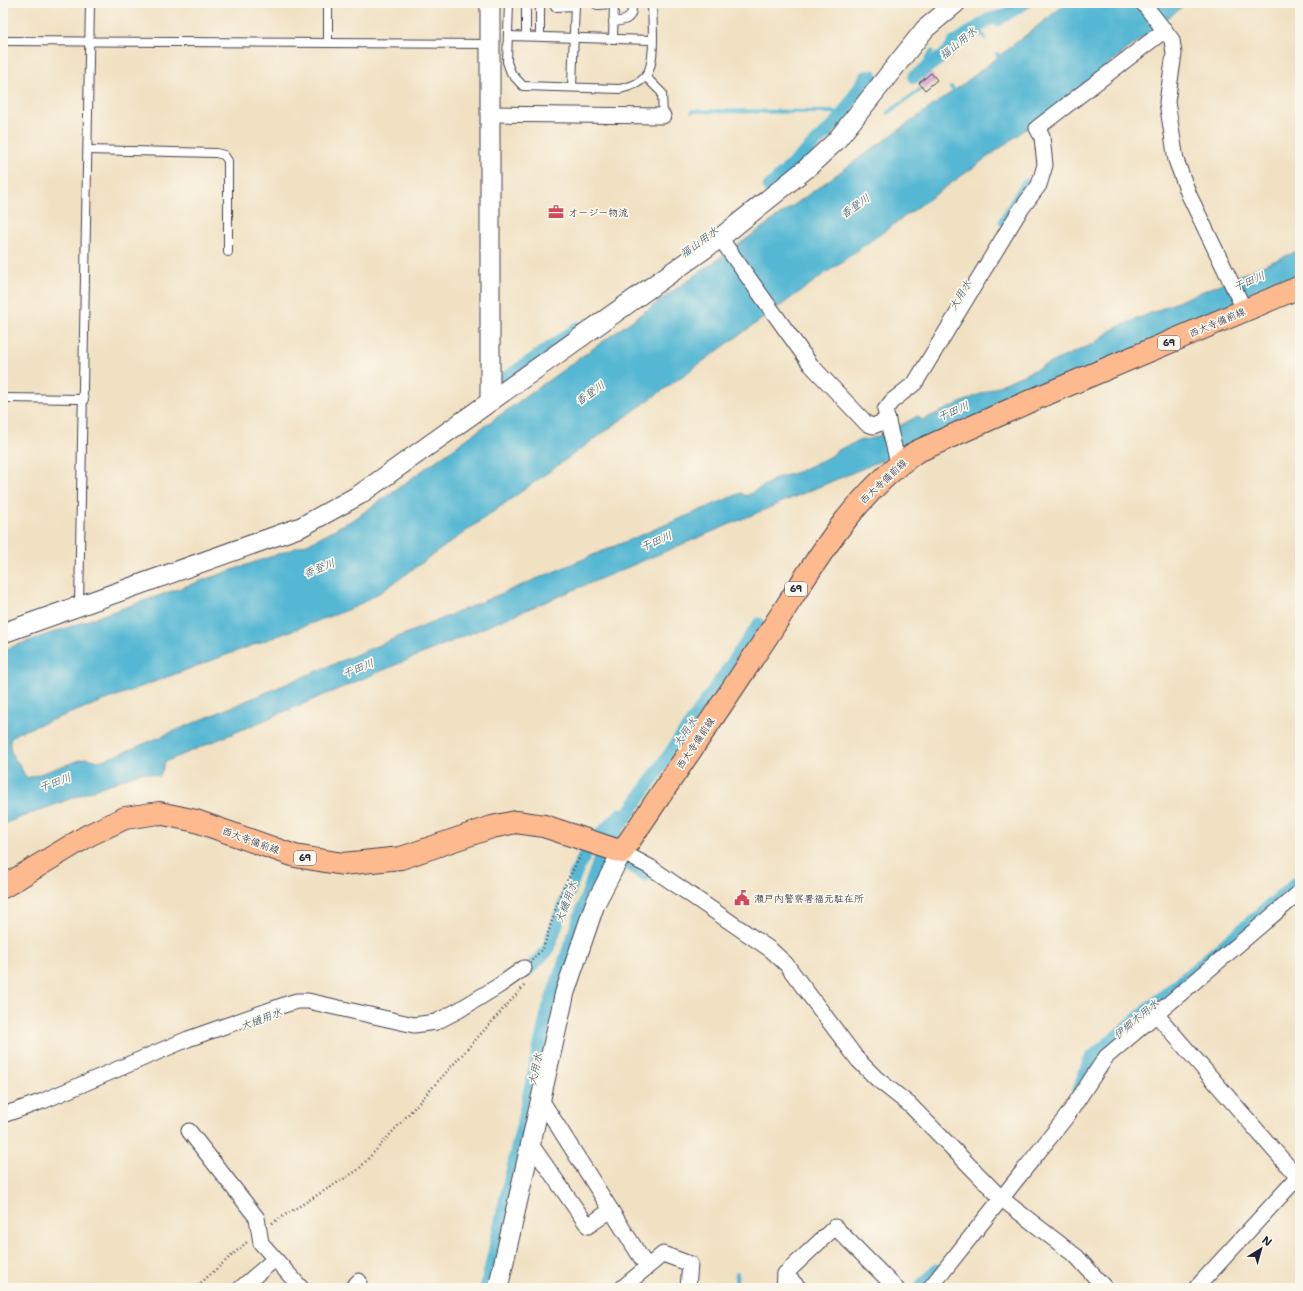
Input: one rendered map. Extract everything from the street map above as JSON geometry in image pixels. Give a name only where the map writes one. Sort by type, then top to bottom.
[{"type":"main road","name":"西大寺備前線","points":[[3,886],[88,835],[125,818],[159,813],[196,821],[295,856],[343,864],[401,858],[492,827],[516,822],[544,826],[622,852],[763,642],[817,557],[862,498],[898,459],[1244,308],[1300,287]]},
{"type":"street","points":[[490,3],[490,400]]},
{"type":"street","points":[[1144,3],[1172,40],[1174,54],[1167,102],[1176,160],[1189,194],[1230,276],[1244,308]]},
{"type":"street","points":[[3,633],[301,527],[358,495],[490,400],[722,241],[836,141],[925,29],[953,4]]},
{"type":"street","points":[[898,459],[885,410],[892,401],[915,383],[1019,212],[1039,185],[1045,165],[1042,137],[1037,128],[1164,28]]},
{"type":"street","points":[[490,114],[663,116]]},
{"type":"street","points":[[722,241],[811,364],[867,424],[873,426],[888,423]]},
{"type":"street","points":[[498,1288],[565,992],[595,904],[622,852],[650,867],[771,950],[781,959],[858,1060],[877,1079],[910,1105],[1002,1199],[1078,1257],[1105,1288]]},
{"type":"street","points":[[930,1288],[1067,1116],[1106,1057],[1300,892]]},
{"type":"street","points":[[3,1115],[43,1101],[188,1039],[297,1001],[308,1001],[414,1025],[436,1022],[500,985],[524,968]]},
{"type":"street","points":[[1156,1014],[1299,1178],[1196,1288]]},
{"type":"street","points":[[540,1098],[647,1267]]},
{"type":"street","points":[[189,1132],[257,1218],[261,1243],[301,1288]]},
{"type":"street","points":[[530,1143],[588,1226],[611,1210]]},
{"type":"street","points":[[799,1288],[784,1281],[834,1227],[896,1288]]},
{"type":"street","points":[[622,1288],[662,1254],[690,1264],[688,1288]]},
{"type":"street","points":[[241,1288],[275,1259]]},
{"type":"lane","points":[[78,606],[84,399],[91,41],[90,3]]},
{"type":"lane","points":[[328,3],[328,43]]},
{"type":"lane","points":[[509,3],[507,62],[511,73],[523,86],[620,88],[631,87],[646,77],[651,64],[652,3]]},
{"type":"lane","points":[[526,3],[526,36]]},
{"type":"lane","points":[[540,3],[540,36]]},
{"type":"lane","points":[[554,3],[555,7],[575,4],[572,87]]},
{"type":"lane","points":[[596,3],[597,5],[614,3],[613,38]]},
{"type":"lane","points":[[614,22],[625,20],[630,17],[632,8],[629,3]]},
{"type":"lane","points":[[508,36],[652,40]]},
{"type":"lane","points":[[3,41],[490,44]]},
{"type":"lane","points":[[646,77],[662,93],[663,116]]},
{"type":"lane","points":[[88,150],[216,153],[224,155],[228,161],[228,252]]},
{"type":"lane","points":[[3,398],[84,399]]},
{"type":"path","points":[[269,1226],[358,1170],[525,985],[524,968],[543,949],[561,892],[588,841]]},
{"type":"path","points":[[195,1288],[254,1238]]},
{"type":"water","points":[[1067,3],[1187,3],[1010,141],[384,590],[355,607],[17,733],[10,740],[10,747],[13,756],[25,775],[28,778],[86,758],[99,761],[115,756],[741,493],[746,496],[777,478],[795,473],[833,455],[836,451],[861,440],[867,440],[882,435],[918,416],[922,420],[1095,343],[1111,330],[1300,250],[1300,279],[987,416],[165,762],[160,776],[142,772],[3,824],[3,650],[307,544],[356,518],[966,82]]},
{"type":"building","points":[[931,73],[937,80],[925,90],[919,83]]},
{"type":"waterway","name":"大用水","points":[[997,20],[1025,3]]},
{"type":"waterway","name":"福山用水","points":[[914,77],[947,53],[954,43],[988,20],[1005,15]]},
{"type":"waterway","name":"大用水","points":[[980,32],[985,38]]},
{"type":"waterway","points":[[928,61],[926,59],[932,51]]},
{"type":"waterway","name":"福山用水","points":[[769,187],[840,119],[866,77],[872,76]]},
{"type":"waterway","points":[[951,87],[954,91]]},
{"type":"waterway","points":[[888,113],[920,90]]},
{"type":"waterway","points":[[692,111],[832,112],[848,115]]},
{"type":"waterway","name":"大用水","points":[[1005,221],[1027,185]]},
{"type":"waterway","name":"福山用水","points":[[499,383],[578,328]]},
{"type":"waterway","name":"大用水","points":[[611,839],[759,624]]},
{"type":"waterway","name":"大樋用水","points":[[595,839],[621,814]]},
{"type":"waterway","name":"大樋用水","points":[[527,971],[547,951],[576,873],[588,849]]},
{"type":"waterway","name":"大用水","points":[[486,1288],[548,1009],[601,855]]},
{"type":"waterway","points":[[626,862],[646,875]]},
{"type":"waterway","name":"伊郷木用水","points":[[1078,1091],[1091,1058],[1300,880]]},
{"type":"waterway","name":"伊郷木用水","points":[[920,1288],[936,1270]]},
{"type":"waterway","points":[[735,1288],[737,1273]]},
{"type":"place","name":"オージー物流","points":[[556,212]]},
{"type":"place","name":"瀬戸内警察署福元駐在所","points":[[742,898]]},
{"type":"water label","name":"香登川","points":[[855,206]]},
{"type":"water label","name":"干田川","points":[[1249,281]]},
{"type":"water label","name":"香登川","points":[[590,393]]},
{"type":"water label","name":"干田川","points":[[953,411]]},
{"type":"water label","name":"干田川","points":[[656,541]]},
{"type":"water label","name":"香登川","points":[[319,568]]},
{"type":"water label","name":"干田川","points":[[358,668]]},
{"type":"water label","name":"干田川","points":[[55,782]]}]
